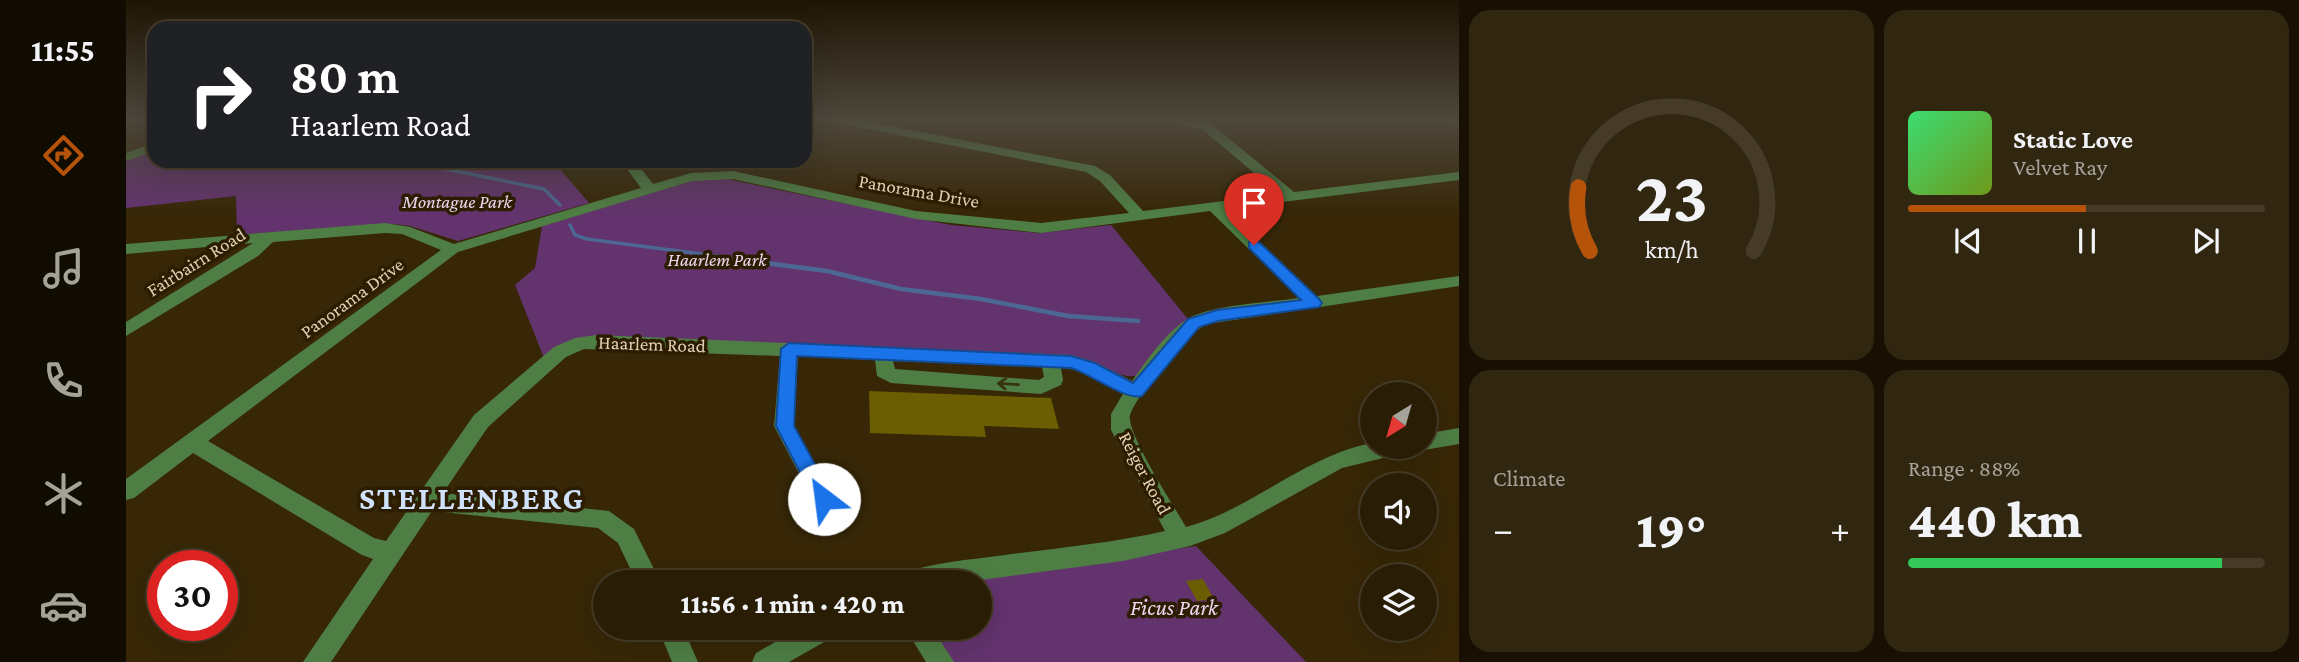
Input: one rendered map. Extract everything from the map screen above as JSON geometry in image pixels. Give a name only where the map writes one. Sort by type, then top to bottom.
[{"type":"street","points":[[126,157],[143,151]]},
{"type":"street","points":[[1004,151],[1090,169],[1105,178],[1140,216]]},
{"type":"street","points":[[1237,151],[1291,197]]},
{"type":"street","points":[[633,168],[649,189]]},
{"type":"street","name":"Panorama Drive","points":[[126,491],[453,249],[697,176],[726,174],[916,215],[1041,228],[1459,176]]},
{"type":"street","points":[[1214,207],[1314,303]]},
{"type":"street","name":"Fairbairn Road","points":[[126,330],[253,253],[269,237],[392,228],[412,232],[453,249]]},
{"type":"street","points":[[126,249],[269,237]]},
{"type":"street","name":"Reiger Road","points":[[1181,537],[1121,431],[1121,412],[1193,323],[1217,316],[1459,281]]},
{"type":"street","name":"Haarlem Road","points":[[316,662],[488,414],[560,352],[573,345],[596,341],[1050,360],[1089,367],[1135,392]]},
{"type":"street","points":[[789,349],[785,426],[824,499]]},
{"type":"street","points":[[1437,440],[1459,436]]},
{"type":"street","points":[[192,442],[370,548],[391,552]]},
{"type":"street","points":[[973,570],[1124,551],[1181,537],[1217,526],[1336,461],[1360,455]]},
{"type":"street","points":[[426,501],[601,518],[620,527],[627,535],[643,570]]},
{"type":"street","points":[[675,640],[685,662]]},
{"type":"street","points":[[765,662],[803,640]]},
{"type":"street","points":[[925,640],[940,662]]},
{"type":"green space","name":"Montague Park","points":[[147,152],[147,168],[559,168],[589,203],[458,241],[410,226],[393,224],[237,235],[236,196],[126,208],[126,160]]},
{"type":"green space","name":"Haarlem Park","points":[[721,178],[951,225],[1039,233],[1111,225],[1188,319],[1142,373],[1131,376],[1120,375],[1099,365],[595,336],[544,358],[515,285],[535,268],[542,226],[695,180]]},
{"type":"green space","name":"Ficus Park","points":[[1196,546],[1306,662],[953,662],[937,640],[992,640],[992,576]]},
{"type":"building","points":[[869,391],[1051,398],[1059,429],[984,426],[986,437],[870,433]]},
{"type":"building","points":[[1203,579],[1214,599],[1197,601],[1186,581]]},
{"type":"waterway","points":[[441,168],[544,189],[560,205]]},
{"type":"waterway","points":[[570,225],[575,235],[587,239],[747,260]]},
{"type":"waterway","points":[[734,259],[827,271],[901,289],[981,299],[1068,316],[1138,321]]},
{"type":"district","name":"STELLENBERG","points":[[472,498]]},
{"type":"route","points":[[824,499],[786,432],[784,420],[789,349],[1071,362],[1089,367],[1135,392],[1181,334],[1193,323],[1208,317],[1314,303],[1254,245]]}]
